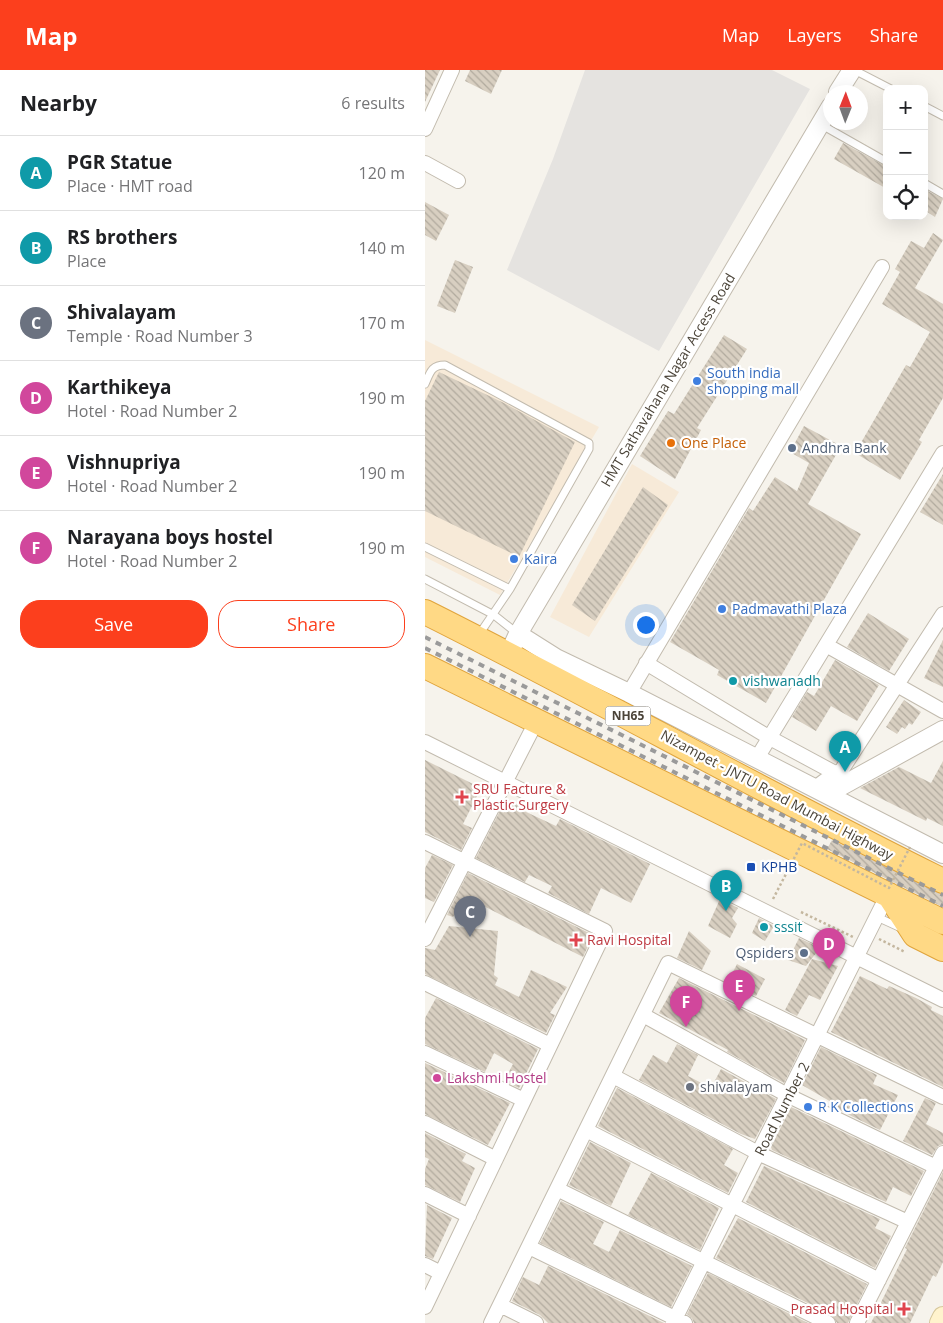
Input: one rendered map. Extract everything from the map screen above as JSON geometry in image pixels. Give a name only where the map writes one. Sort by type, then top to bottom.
[{"type":"highway","name":"Nizampet - JNTU Road Mumbai Highway","points":[[425,612],[665,736],[829,825],[943,882]]},
{"type":"highway","points":[[425,666],[943,922]]},
{"type":"highway","points":[[888,894],[913,944],[943,949]]},
{"type":"main road","points":[[940,1323],[943,1317]]},
{"type":"street","points":[[425,128],[452,70]]},
{"type":"street","points":[[843,85],[853,70]]},
{"type":"street","name":"HMT Sathavahana Nagar Access Road","points":[[508,656],[518,634],[823,119]]},
{"type":"street","points":[[425,163],[458,181]]},
{"type":"street","points":[[629,693],[883,267]]},
{"type":"street","points":[[757,758],[943,453]]},
{"type":"street","points":[[840,778],[841,772],[943,614]]},
{"type":"street","points":[[518,634],[556,658],[629,693],[943,854]]},
{"type":"street","points":[[826,645],[943,711]]},
{"type":"street","points":[[646,663],[840,778]]},
{"type":"street","points":[[425,939],[431,913],[465,862],[536,722]]},
{"type":"street","points":[[821,791],[840,778],[943,730]]},
{"type":"street","points":[[425,742],[943,1000]]},
{"type":"street","points":[[425,842],[605,931],[425,1307]]},
{"type":"street","name":"Road Number 2","points":[[678,1322],[704,1262],[789,1096],[888,894]]},
{"type":"street","points":[[491,1323],[668,963],[943,1097]]},
{"type":"street","points":[[425,983],[550,1045]]},
{"type":"street","points":[[643,1015],[789,1096],[936,1167]]},
{"type":"street","points":[[425,1053],[524,1100]]},
{"type":"street","points":[[613,1076],[759,1154],[907,1222]]},
{"type":"street","points":[[425,1124],[496,1159]]},
{"type":"street","points":[[586,1130],[879,1280]]},
{"type":"street","points":[[857,1323],[943,1153]]},
{"type":"street","points":[[557,1189],[828,1323]]},
{"type":"street","points":[[425,1194],[469,1216]]},
{"type":"street","points":[[529,1246],[678,1322]]},
{"type":"street","points":[[425,1265],[441,1273]]},
{"type":"street","points":[[500,1305],[536,1323]]},
{"type":"lane","points":[[853,70],[883,85]]},
{"type":"lane","points":[[928,108],[943,116]]},
{"type":"lane","points":[[820,124],[883,160]]},
{"type":"lane","points":[[928,185],[943,194]]},
{"type":"lane","points":[[425,384],[432,368],[437,365],[445,365],[589,443],[589,448],[510,588],[494,615],[477,638]]},
{"type":"lane","points":[[425,547],[510,588]]},
{"type":"lane","points":[[425,578],[494,615],[518,634]]},
{"type":"lane","points":[[877,917],[913,944]]},
{"type":"path","points":[[781,903],[773,899],[802,843],[889,888],[910,847]]},
{"type":"path","points":[[798,911],[867,939],[913,944]]},
{"type":"shaded area","points":[[585,70],[772,70],[810,89],[659,351],[507,270],[553,159]]},
{"type":"shaded area","points":[[425,340],[599,427],[500,595],[425,557]]},
{"type":"shaded area","points":[[632,464],[679,492],[589,637],[550,617]]},
{"type":"building","points":[[425,70],[440,70],[425,102]]},
{"type":"building","points":[[470,70],[502,70],[491,94],[465,81]]},
{"type":"building","points":[[843,143],[883,165],[883,187],[834,159]]},
{"type":"building","points":[[928,191],[943,199],[935,217],[928,213]]},
{"type":"building","points":[[425,202],[449,215],[436,241],[425,235]]},
{"type":"building","points":[[933,233],[943,240],[915,288],[943,304],[943,398],[919,440],[922,442],[900,480],[855,453],[906,365],[910,367],[930,332],[882,304],[900,272],[895,269],[911,241],[924,248]]},
{"type":"building","points":[[455,260],[473,267],[455,313],[437,306]]},
{"type":"building","points":[[724,335],[747,349],[697,428],[701,430],[675,479],[640,456],[668,411],[674,414]]},
{"type":"building","points":[[439,372],[504,403],[575,442],[519,557],[425,511],[425,401]]},
{"type":"building","points":[[804,426],[841,446],[808,504],[861,534],[766,703],[717,675],[719,670],[670,642],[749,508],[753,511],[775,477],[797,491],[809,463],[790,452]]},
{"type":"building","points":[[943,474],[943,525],[920,512]]},
{"type":"building","points":[[643,487],[668,505],[595,621],[572,605]]},
{"type":"building","points":[[868,613],[909,639],[889,671],[847,647]]},
{"type":"building","points":[[943,640],[943,687],[924,678]]},
{"type":"building","points":[[835,660],[879,685],[857,721],[831,706],[816,731],[792,717],[807,692],[814,696]]},
{"type":"building","points":[[904,700],[921,712],[912,725],[909,723],[905,729],[902,727],[897,734],[886,727]]},
{"type":"building","points":[[425,760],[481,788],[463,824],[472,828],[461,850],[425,832]]},
{"type":"building","points":[[943,761],[943,826],[927,818],[926,821],[860,788],[899,767],[931,783]]},
{"type":"building","points":[[506,799],[525,809],[524,811],[556,826],[560,819],[650,864],[631,903],[601,888],[589,914],[548,893],[552,886],[529,875],[525,882],[476,858]]},
{"type":"building","points":[[832,840],[943,895],[943,907],[827,849]]},
{"type":"building","points":[[432,855],[453,865],[434,902],[425,898],[425,868]]},
{"type":"building","points":[[468,873],[593,935],[583,957],[466,897],[453,917],[447,915]]},
{"type":"building","points":[[720,899],[738,908],[732,918],[737,924],[730,938],[708,926]]},
{"type":"building","name":"sssit","points":[[759,918],[774,926],[765,941],[752,933]]},
{"type":"building","points":[[449,926],[498,931],[494,975],[498,978],[495,985],[519,997],[531,970],[567,987],[550,1013],[555,1015],[546,1033],[425,974],[425,948],[435,950]]},
{"type":"building","points":[[689,931],[711,951],[702,970],[677,958]]},
{"type":"building","name":"Qspiders","points":[[799,938],[820,948],[806,966],[788,960]]},
{"type":"building","points":[[812,959],[838,966],[820,1000],[809,995],[797,1016],[785,1010]]},
{"type":"building","points":[[737,964],[765,979],[756,996],[728,982]]},
{"type":"building","points":[[860,976],[887,989],[889,986],[916,998],[932,1007],[931,1010],[943,1016],[943,1087],[831,1032]]},
{"type":"building","points":[[679,978],[805,1040],[784,1083],[659,1013]]},
{"type":"building","points":[[436,998],[538,1049],[519,1088],[504,1081],[513,1064],[494,1053],[485,1072],[425,1044],[425,1018]]},
{"type":"building","points":[[677,1044],[698,1055],[688,1076],[711,1088],[721,1069],[776,1099],[755,1139],[741,1134],[639,1080],[653,1055],[667,1063]]},
{"type":"building","points":[[821,1047],[877,1075],[873,1084],[898,1095],[880,1130],[831,1106],[833,1103],[802,1085]]},
{"type":"building","points":[[425,1063],[510,1103],[488,1145],[425,1114]]},
{"type":"building","points":[[617,1088],[733,1149],[724,1165],[738,1173],[728,1193],[598,1126]]},
{"type":"building","points":[[925,1098],[936,1103],[926,1124],[943,1133],[943,1144],[938,1146],[932,1155],[903,1141]]},
{"type":"building","points":[[791,1107],[924,1171],[911,1196],[893,1187],[886,1202],[772,1150],[771,1147]]},
{"type":"building","points":[[425,1133],[466,1154],[462,1161],[475,1168],[460,1202],[425,1185],[425,1169],[429,1159],[425,1157]]},
{"type":"building","points":[[590,1142],[631,1163],[611,1206],[569,1185]]},
{"type":"building","points":[[764,1166],[880,1219],[875,1228],[891,1236],[875,1268],[746,1202]]},
{"type":"building","points":[[943,1172],[943,1262],[936,1277],[933,1275],[910,1323],[871,1323],[907,1249],[905,1248]]},
{"type":"building","points":[[651,1173],[719,1208],[700,1250],[628,1215]]},
{"type":"building","points":[[561,1201],[604,1222],[593,1244],[609,1252],[620,1230],[692,1266],[671,1307],[540,1243]]},
{"type":"building","points":[[427,1205],[452,1218],[433,1259],[425,1256]]},
{"type":"building","points":[[738,1218],[867,1284],[848,1323],[837,1323],[832,1315],[716,1258]]},
{"type":"building","points":[[548,1266],[664,1323],[548,1323],[540,1315],[512,1301],[523,1277],[539,1285]]},
{"type":"building","points":[[708,1273],[808,1323],[694,1323],[687,1314]]},
{"type":"railway","points":[[425,637],[943,895]]},
{"type":"railway","points":[[425,648],[943,906]]},
{"type":"place","name":"South india shopping mall","points":[[697,381]]},
{"type":"place","name":"One Place","points":[[671,443]]},
{"type":"place","name":"Andhra Bank","points":[[792,448]]},
{"type":"place","name":"Kaira","points":[[514,559]]},
{"type":"place","name":"Padmavathi Plaza","points":[[722,609]]},
{"type":"place","name":"vishwanadh","points":[[733,681]]},
{"type":"place","name":"PGR Statue","points":[[845,772]]},
{"type":"place","name":"SRU Facture & Plastic Surgery","points":[[462,797]]},
{"type":"place","name":"KPHB","points":[[751,867]]},
{"type":"place","name":"RS brothers","points":[[726,911]]},
{"type":"place","name":"sssit","points":[[764,927]]},
{"type":"place","name":"Shivalayam","points":[[470,937]]},
{"type":"place","name":"Ravi Hospital","points":[[576,940]]},
{"type":"place","name":"Qspiders","points":[[804,953]]},
{"type":"place","name":"Karthikeya","points":[[829,969]]},
{"type":"place","name":"Vishnupriya","points":[[739,1011]]},
{"type":"place","name":"Narayana boys hostel","points":[[686,1027]]},
{"type":"place","name":"Lakshmi Hostel","points":[[437,1078]]},
{"type":"place","name":"shivalayam","points":[[690,1087]]},
{"type":"place","name":"R K Collections","points":[[808,1107]]},
{"type":"place","name":"Prasad Hospital","points":[[904,1309]]}]
